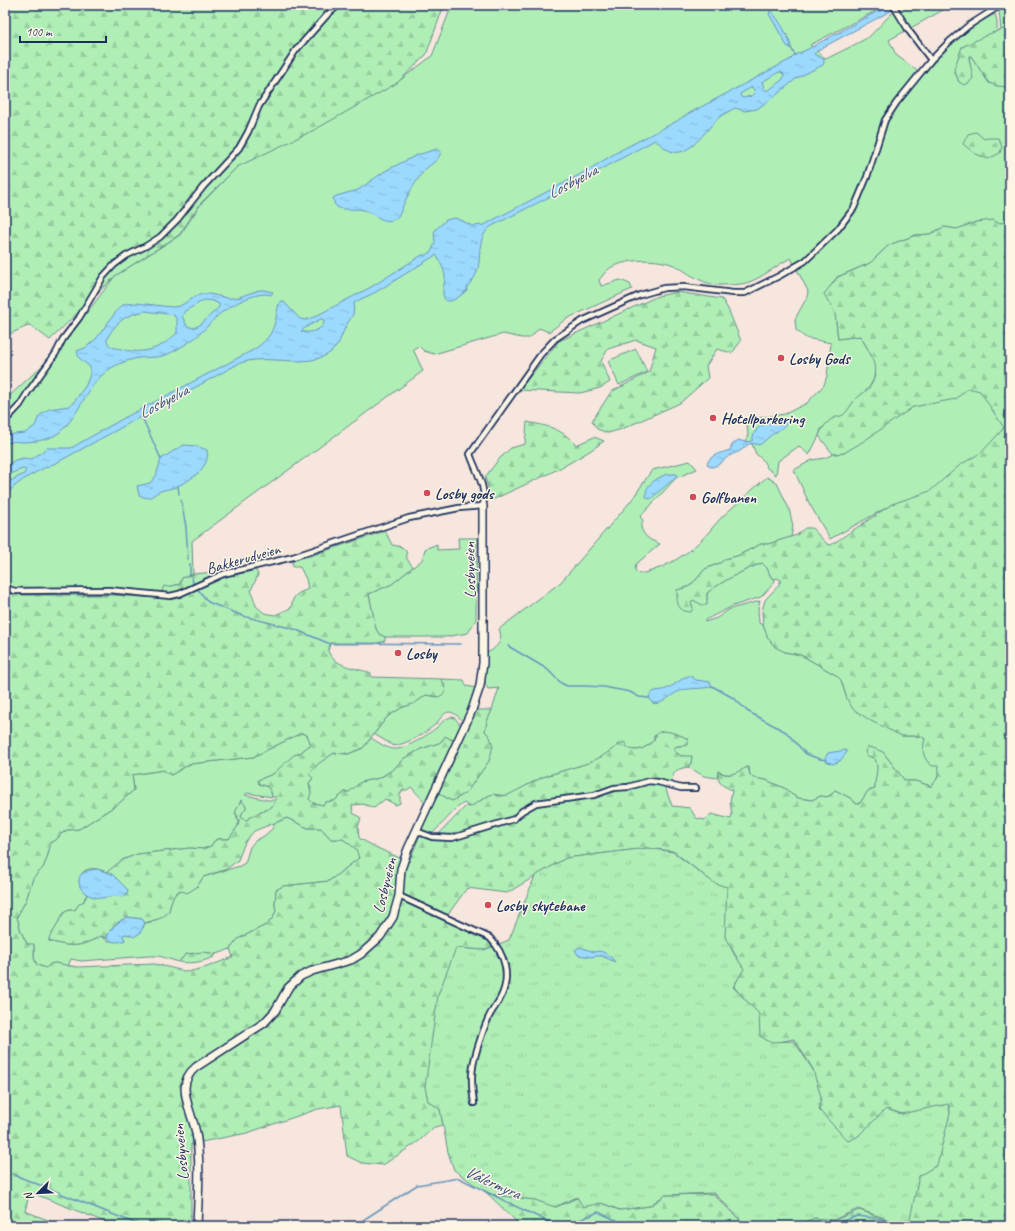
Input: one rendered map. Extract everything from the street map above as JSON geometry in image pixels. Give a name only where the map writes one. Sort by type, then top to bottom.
[{"type":"main road","name":"Losbyveien","points":[[197,1226],[198,1148],[196,1132],[185,1096],[185,1086],[191,1071],[264,1024],[275,1011],[288,988],[301,976],[312,971],[351,960],[361,954],[380,937],[393,917],[399,896],[401,870],[408,849],[472,710],[480,686],[483,663],[483,506]]},
{"type":"street","points":[[5,421],[20,405],[56,353],[63,339],[79,318],[103,277],[114,265],[126,256],[160,237],[177,220],[203,187],[238,148],[248,132],[259,106],[296,50],[328,14],[339,5]]},
{"type":"street","points":[[893,5],[908,31],[930,60]]},
{"type":"street","points":[[483,506],[483,490],[470,454],[528,370],[555,339],[582,321],[653,291],[673,287],[684,287],[745,293],[779,276],[804,261],[838,229],[854,208],[867,177],[885,120],[896,102],[930,60],[949,42],[968,26],[1001,5]]},
{"type":"street","name":"Bakkerudveien","points":[[5,588],[15,591],[109,590],[170,596],[179,594],[223,574],[293,557],[409,518],[459,508],[483,506]]},
{"type":"street","points":[[416,831],[432,838],[452,838],[514,819],[522,811],[536,803],[594,795],[614,788],[628,787],[649,781],[681,788],[696,788]]},
{"type":"street","points":[[399,896],[490,938],[496,944],[502,956],[506,970],[505,983],[501,996],[488,1018],[473,1065],[472,1087],[474,1103]]},
{"type":"green space","points":[[5,5],[444,5],[426,55],[397,83],[316,129],[237,167],[201,203],[179,235],[115,276],[50,340],[30,325],[5,336]]},
{"type":"green space","points":[[452,5],[887,5],[810,45],[826,59],[869,37],[891,14],[906,5],[952,5],[889,40],[896,55],[923,75],[956,41],[979,23],[995,14],[997,32],[962,47],[955,72],[959,82],[970,64],[969,56],[971,56],[989,83],[1010,87],[1010,219],[1002,223],[976,222],[957,229],[944,227],[930,234],[916,235],[889,245],[870,263],[837,277],[825,294],[835,313],[838,339],[860,336],[875,363],[874,378],[869,388],[854,401],[848,411],[841,417],[834,418],[821,429],[809,455],[799,446],[778,461],[776,475],[767,468],[763,460],[756,454],[752,444],[746,442],[748,434],[747,424],[758,418],[785,414],[807,403],[824,385],[827,376],[831,343],[806,338],[796,330],[795,319],[807,297],[808,291],[791,258],[752,281],[743,284],[729,285],[714,285],[665,262],[639,260],[622,263],[612,267],[599,280],[601,286],[620,280],[630,284],[632,289],[566,319],[549,332],[539,328],[530,338],[503,334],[434,354],[424,351],[419,346],[413,349],[423,371],[192,541],[193,574],[182,578],[180,584],[168,587],[159,598],[113,595],[22,595],[5,592],[5,400],[57,352],[115,276],[180,235],[201,204],[238,166],[315,129],[395,84],[432,56]]},
{"type":"green space","points":[[1007,5],[1010,5],[1010,7],[1006,10],[1008,15],[1010,14],[1010,27],[1001,30],[999,11]]},
{"type":"green space","points":[[1010,27],[1010,87],[997,86],[989,83],[971,56],[969,56],[969,58],[973,78],[969,83],[964,85],[959,82],[954,69],[962,47],[989,34]]},
{"type":"green space","points":[[976,132],[984,139],[998,138],[1002,147],[1000,153],[988,159],[974,153],[963,144],[968,134]]},
{"type":"green space","points":[[1010,219],[1010,1226],[796,1226],[812,1218],[833,1221],[859,1210],[893,1222],[909,1219],[918,1175],[936,1166],[950,1112],[949,1106],[902,1114],[887,1109],[859,1137],[848,1142],[818,1109],[813,1069],[794,1039],[774,1043],[760,1038],[758,1014],[734,987],[743,968],[725,937],[715,884],[673,851],[647,848],[566,858],[507,893],[467,888],[446,917],[490,938],[496,944],[484,950],[456,948],[428,1101],[440,1109],[443,1125],[434,1127],[419,1141],[383,1165],[362,1163],[347,1156],[341,1105],[318,1109],[247,1133],[191,1144],[191,1226],[115,1226],[30,1192],[25,1211],[63,1226],[5,1226],[5,1080],[9,1066],[11,1044],[5,1024],[5,592],[22,595],[113,595],[159,598],[164,586],[168,587],[180,584],[182,578],[193,574],[227,571],[228,576],[256,570],[258,575],[251,590],[256,606],[264,613],[275,615],[291,608],[294,597],[308,589],[306,579],[300,567],[293,567],[292,563],[297,558],[310,556],[385,531],[392,545],[402,547],[406,551],[407,559],[413,567],[392,584],[369,594],[376,629],[379,634],[385,637],[385,641],[374,644],[330,644],[328,651],[335,660],[341,664],[371,673],[371,677],[441,679],[446,692],[439,697],[426,695],[415,703],[401,708],[387,717],[363,748],[348,754],[334,753],[318,764],[309,774],[313,778],[309,783],[311,793],[309,799],[313,803],[323,805],[326,802],[334,801],[345,792],[349,792],[361,782],[380,778],[394,769],[403,759],[421,749],[439,743],[445,736],[454,740],[426,803],[411,787],[407,790],[403,790],[400,794],[400,803],[396,805],[385,799],[374,808],[363,804],[352,805],[353,813],[361,818],[358,827],[359,838],[409,862],[420,835],[433,840],[466,806],[470,807],[490,795],[508,795],[543,777],[588,763],[601,757],[623,742],[628,748],[635,750],[642,749],[654,740],[659,732],[663,731],[688,739],[688,745],[677,746],[674,748],[674,751],[681,756],[692,756],[691,763],[688,767],[681,768],[676,771],[673,775],[672,782],[667,783],[665,787],[672,806],[690,808],[696,818],[705,820],[711,814],[731,819],[732,814],[730,802],[732,790],[720,783],[718,771],[730,774],[748,767],[750,775],[753,778],[766,780],[786,789],[798,798],[812,800],[821,796],[827,797],[835,790],[852,799],[856,804],[860,803],[868,791],[875,789],[877,770],[876,763],[875,759],[866,755],[865,751],[867,747],[883,752],[905,781],[915,781],[931,786],[938,777],[939,769],[938,766],[932,766],[926,760],[923,750],[925,739],[922,736],[902,736],[871,721],[853,709],[847,699],[841,680],[836,675],[801,655],[785,652],[775,647],[768,638],[763,625],[762,611],[765,600],[778,586],[781,580],[771,577],[767,568],[762,563],[733,576],[707,593],[707,605],[702,605],[693,600],[691,602],[693,608],[691,612],[682,610],[678,605],[677,590],[688,587],[705,569],[720,563],[725,559],[737,556],[761,544],[768,544],[797,535],[805,528],[812,528],[827,544],[831,545],[892,504],[930,491],[960,465],[982,452],[1004,428],[980,391],[968,388],[956,399],[913,407],[844,453],[833,454],[819,436],[823,428],[831,419],[843,415],[856,399],[868,389],[872,383],[875,369],[868,348],[860,336],[838,339],[835,313],[824,294],[838,277],[870,263],[889,245],[916,235],[930,234],[944,227],[957,229],[976,222],[993,220],[1002,223]],"holes":[[[301,733],[307,735],[311,744],[300,753],[294,755],[273,774],[258,780],[259,784],[270,789],[272,797],[276,797],[273,806],[247,820],[244,820],[241,817],[242,813],[246,809],[246,806],[241,800],[235,813],[239,820],[238,826],[229,839],[218,839],[214,841],[211,846],[203,849],[190,848],[138,854],[122,860],[107,872],[97,869],[86,870],[80,876],[81,885],[87,895],[84,901],[79,904],[75,910],[71,910],[63,914],[49,941],[70,945],[87,943],[100,936],[107,938],[112,928],[127,917],[142,919],[145,923],[161,918],[169,912],[172,900],[177,892],[180,890],[187,893],[197,887],[203,877],[227,869],[238,860],[245,842],[254,831],[287,818],[308,828],[321,828],[331,839],[343,839],[356,849],[359,858],[329,881],[283,886],[276,890],[276,911],[273,918],[266,925],[238,939],[230,949],[233,957],[207,967],[188,972],[155,964],[77,967],[55,963],[50,964],[46,968],[37,965],[34,958],[34,944],[27,944],[21,932],[17,917],[26,900],[33,878],[43,868],[51,842],[56,840],[67,830],[79,829],[118,804],[134,790],[132,775],[163,770],[171,775],[190,764],[253,757]]]},
{"type":"green space","points":[[677,292],[722,299],[728,309],[741,341],[732,353],[717,349],[706,366],[708,378],[680,403],[622,429],[608,433],[597,429],[592,421],[611,392],[649,372],[656,347],[636,340],[608,349],[601,361],[610,382],[600,388],[580,393],[519,390],[559,341],[658,296]]},
{"type":"green space","points":[[636,349],[647,372],[619,385],[608,361]]},
{"type":"green space","points":[[967,387],[980,390],[1005,426],[983,454],[931,492],[893,504],[830,539],[809,503],[794,470],[812,460],[825,458],[833,454],[844,453],[913,407],[955,398]]},
{"type":"green space","points":[[527,422],[559,431],[576,445],[594,437],[604,441],[564,466],[492,500],[485,477],[499,459],[511,448],[525,444]]},
{"type":"green space","points":[[690,461],[697,469],[676,478],[640,517],[643,520],[641,528],[644,534],[651,540],[660,544],[636,564],[635,570],[639,574],[655,570],[678,558],[701,540],[721,518],[767,477],[777,483],[789,509],[793,526],[791,537],[768,544],[761,544],[737,556],[725,559],[720,563],[705,569],[688,587],[677,590],[693,608],[691,602],[693,600],[707,600],[707,593],[713,588],[733,576],[762,563],[767,568],[771,577],[775,579],[774,583],[761,597],[733,606],[705,620],[705,622],[717,618],[730,609],[760,601],[758,609],[759,623],[763,625],[768,638],[785,652],[801,655],[836,675],[841,680],[847,699],[888,728],[902,736],[921,736],[925,739],[940,770],[936,781],[931,786],[915,781],[905,781],[883,752],[875,759],[877,763],[877,771],[875,789],[868,791],[860,803],[856,804],[852,799],[835,790],[827,797],[821,796],[812,800],[798,798],[786,789],[766,780],[753,778],[750,775],[749,768],[747,767],[732,774],[725,774],[718,771],[717,778],[704,776],[688,767],[691,763],[691,757],[681,756],[674,751],[674,748],[677,746],[684,746],[688,739],[675,734],[664,733],[654,736],[654,740],[642,749],[635,750],[627,748],[625,743],[619,744],[603,757],[584,765],[540,779],[509,795],[491,795],[470,807],[464,803],[458,807],[433,833],[422,831],[422,827],[437,792],[452,801],[466,793],[489,761],[490,737],[485,731],[499,688],[488,689],[485,683],[487,653],[494,649],[499,643],[501,637],[499,629],[561,582],[631,501],[652,470]]},
{"type":"green space","points":[[458,538],[477,538],[476,619],[468,633],[445,637],[385,637],[379,634],[376,629],[369,594],[392,584],[422,560],[425,549],[437,544],[437,550],[459,549]]},
{"type":"green space","points":[[441,679],[464,680],[466,686],[477,688],[463,721],[454,713],[448,712],[436,724],[421,735],[405,743],[394,746],[374,734],[387,717],[401,708],[415,703],[426,695],[439,697],[444,684]]},
{"type":"green space","points":[[476,710],[492,710],[487,721],[485,731],[490,737],[493,746],[489,761],[466,793],[452,801],[437,792]]},
{"type":"green space","points":[[451,717],[455,718],[461,726],[454,740],[447,737],[439,743],[421,749],[403,759],[394,769],[379,778],[361,782],[349,792],[345,792],[334,801],[326,802],[323,805],[313,803],[309,799],[311,788],[309,783],[312,780],[308,774],[317,764],[334,753],[348,754],[363,748],[371,738],[390,748],[401,748],[433,731],[444,720]]},
{"type":"green space","points":[[301,733],[307,735],[311,744],[273,774],[258,780],[259,784],[270,789],[272,797],[247,793],[245,795],[268,800],[276,800],[271,807],[244,820],[241,817],[242,813],[246,809],[236,818],[239,820],[238,826],[229,839],[218,839],[214,841],[211,846],[203,849],[190,848],[138,854],[122,860],[107,873],[79,880],[80,886],[87,895],[84,901],[79,904],[75,910],[65,912],[63,914],[49,941],[75,945],[87,943],[100,936],[109,941],[125,940],[123,936],[125,934],[131,935],[143,928],[145,923],[152,922],[169,912],[172,900],[177,893],[185,889],[197,887],[203,877],[240,866],[245,863],[250,847],[255,841],[272,829],[275,823],[287,818],[308,828],[321,828],[331,839],[343,839],[357,849],[359,858],[329,881],[283,886],[276,890],[276,911],[273,918],[266,925],[238,939],[230,949],[223,952],[216,954],[203,952],[182,958],[179,962],[159,956],[148,956],[81,961],[71,959],[68,966],[55,963],[46,968],[37,965],[34,958],[34,945],[27,944],[21,932],[17,917],[26,900],[33,878],[43,868],[51,842],[56,840],[67,830],[79,829],[118,804],[134,790],[132,775],[163,770],[171,775],[190,764],[253,757]]},
{"type":"green space","points":[[647,848],[673,852],[714,883],[727,887],[725,937],[744,969],[733,987],[759,1014],[760,1036],[770,1042],[794,1041],[813,1070],[821,1097],[819,1110],[848,1141],[857,1137],[886,1109],[901,1114],[948,1104],[950,1113],[937,1165],[919,1176],[910,1219],[892,1221],[858,1209],[833,1220],[814,1218],[796,1226],[752,1226],[743,1222],[714,1193],[665,1195],[649,1206],[620,1210],[601,1203],[583,1207],[577,1197],[555,1207],[535,1200],[488,1194],[454,1170],[448,1152],[440,1109],[428,1101],[425,1087],[438,995],[456,948],[484,950],[509,940],[535,876],[566,858]]},
{"type":"green space","points":[[203,952],[216,954],[214,957],[193,963],[179,962],[186,954]]},
{"type":"green space","points":[[488,1194],[537,1200],[556,1207],[577,1198],[584,1206],[601,1203],[619,1210],[650,1206],[666,1195],[713,1194],[743,1223],[749,1226],[521,1226]]},
{"type":"water","name":"Losbyelva","points":[[889,5],[902,5],[818,50],[814,54],[824,59],[823,65],[797,78],[757,109],[745,111],[735,108],[724,114],[716,120],[694,145],[687,149],[680,152],[673,152],[655,140],[569,187],[490,227],[481,243],[476,274],[467,287],[467,290],[454,300],[447,301],[444,299],[443,291],[445,275],[436,255],[376,292],[355,302],[353,314],[339,343],[327,355],[316,359],[303,361],[263,360],[238,364],[58,462],[29,476],[10,490],[5,496],[5,467],[15,460],[23,458],[32,459],[47,448],[71,448],[124,418],[253,350],[270,335],[279,303],[282,301],[300,319],[305,320],[314,317],[371,287],[422,255],[426,255],[431,252],[435,243],[434,232],[446,220],[454,218],[472,226],[484,225],[581,174],[619,151]],"holes":[[[779,72],[784,75],[783,79],[769,90],[765,90],[762,82]],[[752,87],[755,92],[751,96],[743,98],[740,94]],[[321,319],[323,319],[323,325],[317,330],[309,332],[301,331]],[[23,469],[26,470],[24,474],[8,482],[8,477],[12,473]]]},
{"type":"water","points":[[770,11],[783,28],[789,39],[791,48],[787,46],[769,14]]},
{"type":"water","points":[[437,149],[441,151],[438,158],[434,163],[425,169],[407,197],[400,213],[395,219],[387,221],[364,210],[343,209],[335,205],[333,198],[336,196],[358,190],[385,171],[417,155]]},
{"type":"water","points":[[259,290],[273,292],[271,295],[258,295],[242,300],[216,317],[195,338],[166,355],[131,360],[108,370],[100,377],[88,392],[67,425],[56,435],[37,441],[14,442],[5,445],[5,435],[25,433],[35,426],[39,416],[49,409],[69,406],[74,402],[86,385],[90,374],[90,367],[79,358],[77,351],[85,348],[96,339],[118,309],[124,304],[137,303],[172,307],[180,306],[196,296],[203,294],[236,298]],"holes":[[[204,300],[213,301],[219,304],[219,307],[200,325],[193,328],[187,326],[182,316],[185,311]],[[146,311],[174,315],[177,321],[177,333],[171,339],[158,347],[145,351],[130,351],[114,348],[109,345],[107,342],[109,335],[121,321],[129,316]]]},
{"type":"water","points":[[784,420],[787,423],[781,429],[759,445],[750,444],[740,451],[732,454],[716,466],[710,467],[707,464],[713,456],[730,450],[732,445],[738,440],[746,442],[752,441],[756,430],[759,427]]},
{"type":"water","points":[[184,445],[196,446],[207,450],[207,457],[202,469],[185,482],[173,488],[160,491],[147,498],[139,495],[137,486],[150,483],[156,476],[161,459]]},
{"type":"water","points":[[667,474],[676,474],[677,476],[653,497],[650,499],[647,498],[646,494],[648,486],[655,480]]},
{"type":"water","points":[[688,676],[691,676],[696,680],[710,682],[712,686],[676,692],[660,703],[652,703],[649,696],[653,692],[669,688]]},
{"type":"water","points":[[846,750],[847,752],[840,761],[833,764],[826,761],[825,758],[828,753]]},
{"type":"water","points":[[97,869],[112,874],[128,890],[127,894],[122,897],[113,896],[100,898],[93,897],[83,892],[79,882],[80,876],[87,871]]},
{"type":"water","points":[[127,917],[142,919],[145,923],[140,933],[134,937],[125,934],[123,936],[125,940],[120,942],[113,942],[109,940],[107,938],[108,934],[112,928]]},
{"type":"water","points":[[580,947],[594,952],[603,952],[615,962],[602,956],[592,957],[578,955],[575,950]]},
{"type":"waterway","points":[[791,48],[795,55]]},
{"type":"waterway","name":"Losbyelva","points":[[141,415],[161,459]]},
{"type":"waterway","points":[[178,486],[179,494]]},
{"type":"waterway","points":[[181,500],[186,527],[188,559]]},
{"type":"waterway","points":[[190,564],[190,573],[194,585]]},
{"type":"waterway","points":[[197,588],[208,602],[243,616],[294,629],[328,643],[461,644]]},
{"type":"waterway","points":[[508,646],[547,669],[561,683],[567,686],[604,687],[630,692],[639,697],[649,698]]},
{"type":"waterway","points":[[712,686],[735,699],[747,711],[786,732],[806,754],[826,760]]},
{"type":"waterway","points":[[12,1174],[142,1226]]},
{"type":"waterway","name":"Vålermyra","points":[[354,1226],[417,1185],[459,1178],[558,1226]]},
{"type":"waterway","name":"Vålermyra","points":[[566,1226],[598,1212],[618,1221],[619,1226]]},
{"type":"waterway","name":"Vålermyra","points":[[826,1226],[858,1216],[930,1226]]},
{"type":"place","name":"Losby Gods","points":[[781,358]]},
{"type":"place","name":"Hotellparkering","points":[[713,418]]},
{"type":"place","name":"Losby gods","points":[[427,493]]},
{"type":"place","name":"Golfbanen","points":[[693,497]]},
{"type":"place","name":"Losby","points":[[398,653]]},
{"type":"place","name":"Losby skytebane","points":[[488,905]]}]
